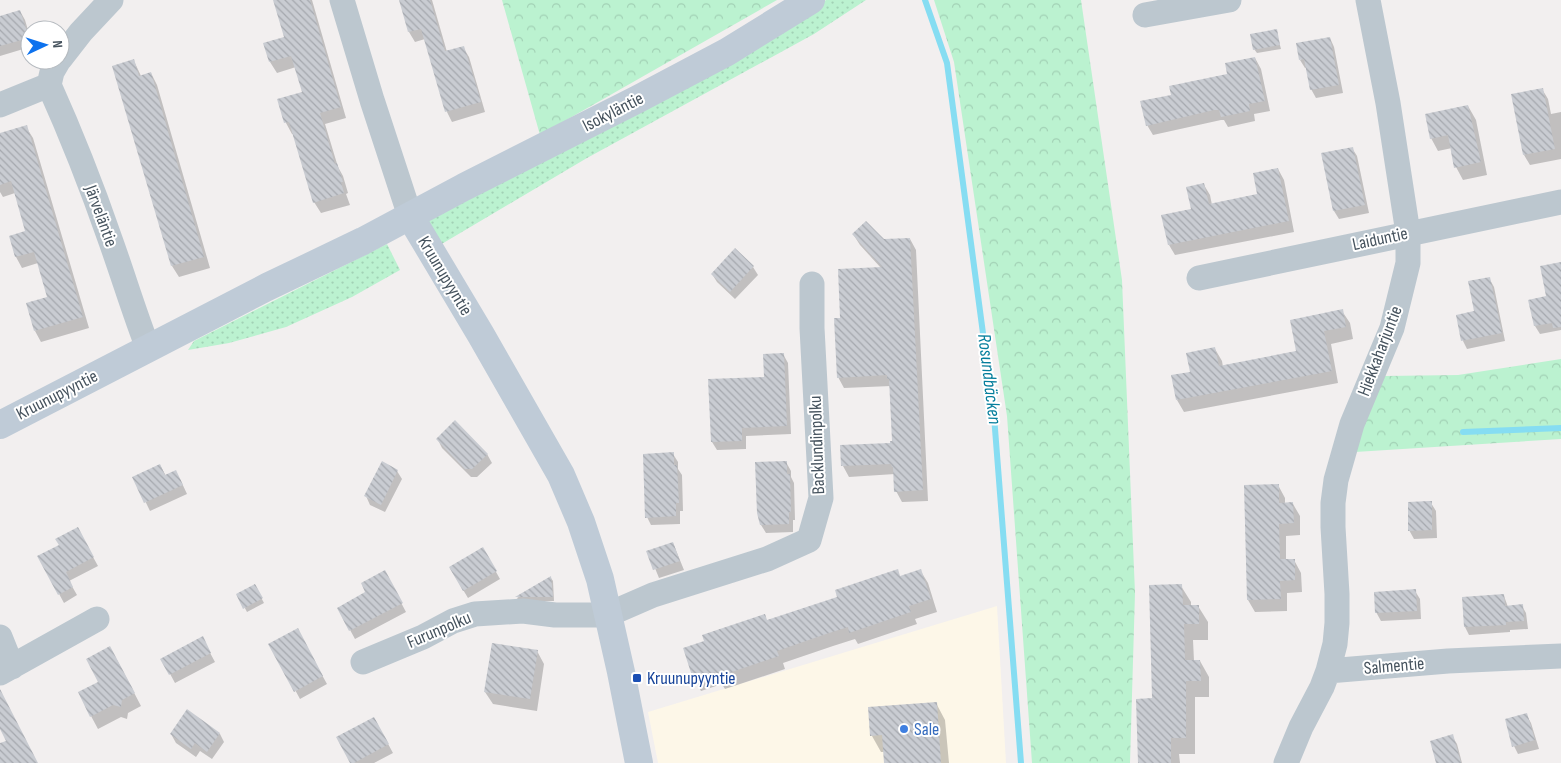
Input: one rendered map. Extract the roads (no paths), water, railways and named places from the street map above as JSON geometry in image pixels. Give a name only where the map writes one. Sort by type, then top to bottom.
[{"type":"street","points":[[70,47],[111,0]]},
{"type":"street","points":[[342,0],[410,216]]},
{"type":"street","name":"Isokyläntie","points":[[410,216],[719,56],[811,0]]},
{"type":"street","points":[[1145,15],[1229,0]]},
{"type":"street","name":"Hiekkaharjuntie","points":[[1328,672],[1335,644],[1337,623],[1337,594],[1332,527],[1336,480],[1352,424],[1392,328],[1408,263],[1408,233],[1388,103],[1368,0]]},
{"type":"street","points":[[0,105],[50,85],[53,70]]},
{"type":"street","name":"Järveläntie","points":[[50,85],[81,159],[132,309],[148,348]]},
{"type":"street","name":"Laiduntie","points":[[1199,278],[1561,202]]},
{"type":"street","name":"Kruunupyyntie","points":[[0,425],[410,216],[561,475],[581,522],[600,579],[639,763]]},
{"type":"street","name":"Backlundinpolku","points":[[607,615],[653,595],[767,559],[809,540],[821,498],[812,284]]},
{"type":"street","name":"Furunpolku","points":[[363,662],[423,637],[453,621],[475,614],[523,611],[556,615],[607,615]]},
{"type":"street","points":[[0,637],[6,670],[97,619]]},
{"type":"street","name":"Salmentie","points":[[1328,672],[1448,661],[1561,656]]},
{"type":"street","points":[[1286,763],[1301,726],[1328,672]]},
{"type":"waterway","name":"Rosundbäcken","points":[[925,0],[947,63],[994,416],[1021,763]]},
{"type":"waterway","points":[[1463,432],[1561,428]]},
{"type":"place","name":"Kruunupyyntie","points":[[637,678]]},
{"type":"place","name":"Sale","points":[[904,729]]}]
